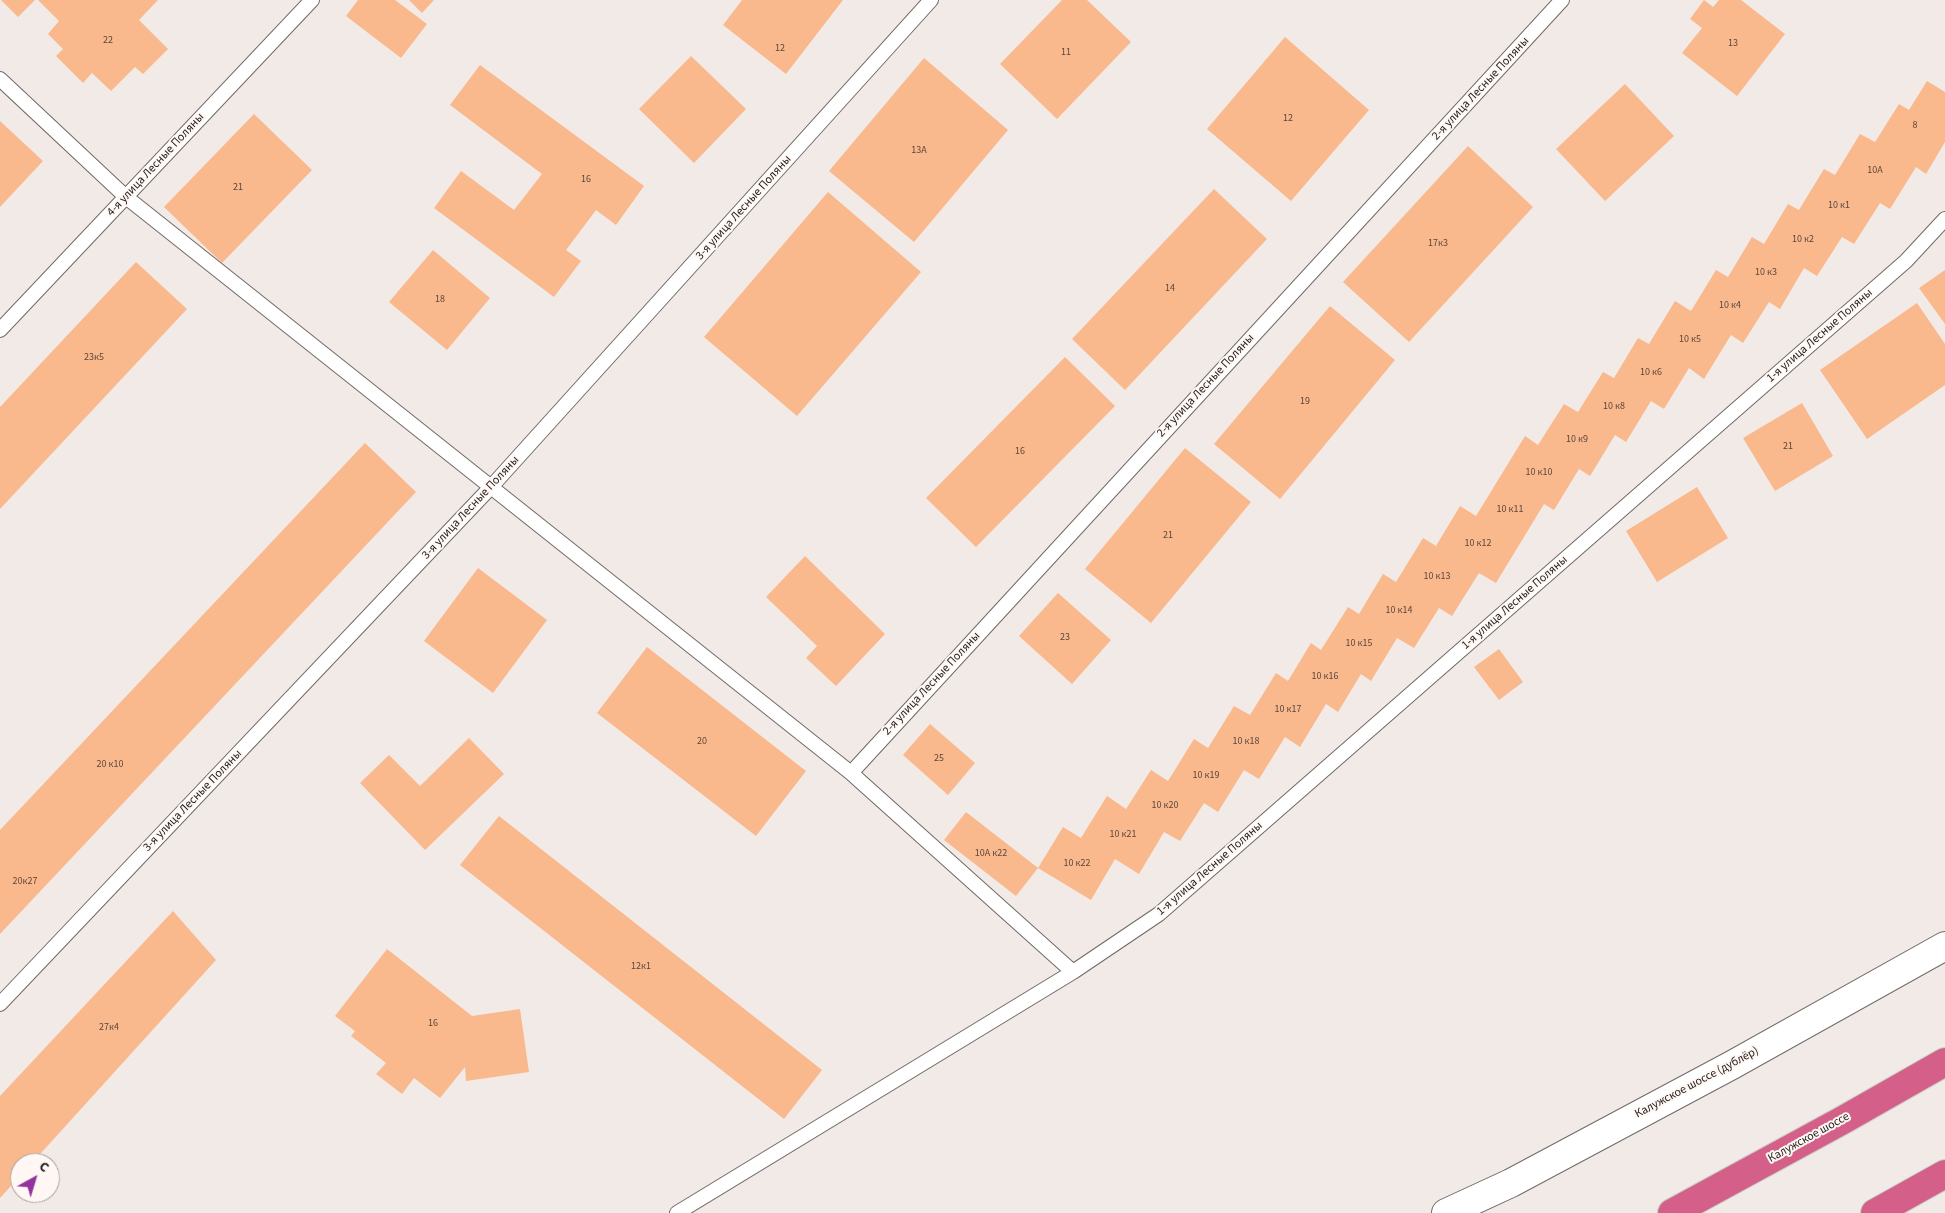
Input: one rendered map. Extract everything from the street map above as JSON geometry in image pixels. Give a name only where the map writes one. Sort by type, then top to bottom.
[{"type":"highway","name":"Калужское шоссе","points":[[1672,1213],[1844,1120],[1945,1062]]},
{"type":"highway","points":[[1875,1213],[1945,1174]]},
{"type":"main road","name":"Калужское шоссе (дублёр)","points":[[1446,1213],[1511,1183],[1723,1069],[1945,946]]},
{"type":"lane","name":"4-я улица Лесные Поляны","points":[[0,330],[312,0]]},
{"type":"lane","name":"3-я улица Лесные Поляны","points":[[0,1004],[491,487],[931,0]]},
{"type":"lane","name":"2-я улица Лесные Поляны","points":[[851,773],[1562,0]]},
{"type":"lane","points":[[0,79],[126,197],[851,773],[1073,972]]},
{"type":"lane","name":"1-я улица Лесные Поляны","points":[[677,1213],[1073,972],[1159,914],[1906,261],[1945,219]]},
{"type":"building","points":[[1,0],[35,0],[18,17]]},
{"type":"building","points":[[38,0],[158,0],[139,20],[168,49],[143,74],[135,67],[111,91],[92,73],[83,83],[56,56],[63,49],[48,34],[59,21]]},
{"type":"building","points":[[358,0],[395,0],[427,24],[401,58],[346,16]]},
{"type":"building","points":[[409,0],[434,0],[422,13]]},
{"type":"building","points":[[742,0],[843,0],[786,74],[723,25]]},
{"type":"building","points":[[1062,0],[1087,0],[1131,42],[1057,119],[1000,64]]},
{"type":"building","points":[[1704,0],[1713,7],[1719,0],[1741,0],[1785,34],[1737,96],[1682,53],[1702,28],[1690,19]]},
{"type":"building","points":[[1285,37],[1369,110],[1291,201],[1207,129]]},
{"type":"building","points":[[691,56],[746,109],[694,163],[639,109]]},
{"type":"building","points":[[924,58],[1008,130],[914,242],[829,171]]},
{"type":"building","points":[[480,65],[644,186],[616,225],[596,210],[566,250],[581,261],[554,297],[434,208],[461,171],[514,210],[542,174],[450,105]]},
{"type":"building","points":[[1927,81],[1945,92],[1945,142],[1926,174],[1916,167],[1890,209],[1880,203],[1854,244],[1842,237],[1817,276],[1804,268],[1780,309],[1769,302],[1743,343],[1731,335],[1704,379],[1689,368],[1664,409],[1651,401],[1626,442],[1615,435],[1590,476],[1579,469],[1554,510],[1544,504],[1496,583],[1479,573],[1452,616],[1439,608],[1414,648],[1397,638],[1371,681],[1361,674],[1338,712],[1326,704],[1300,747],[1285,737],[1259,779],[1244,770],[1218,812],[1204,803],[1180,841],[1164,832],[1139,874],[1115,859],[1091,900],[1038,868],[1063,827],[1081,838],[1107,796],[1126,809],[1151,770],[1168,781],[1194,739],[1208,748],[1234,706],[1250,715],[1276,673],[1288,681],[1311,643],[1321,650],[1348,607],[1359,614],[1383,574],[1396,582],[1423,538],[1436,546],[1460,506],[1476,516],[1525,436],[1538,445],[1564,404],[1578,412],[1603,372],[1614,378],[1638,338],[1649,344],[1675,301],[1691,311],[1716,270],[1728,277],[1752,237],[1764,244],[1788,204],[1799,210],[1824,169],[1835,175],[1860,134],[1875,142],[1899,104],[1909,110]]},
{"type":"building","points":[[1625,84],[1674,136],[1605,201],[1556,149]]},
{"type":"building","points":[[254,114],[312,170],[222,263],[164,207]]},
{"type":"building","points":[[0,121],[43,161],[0,207]]},
{"type":"building","points":[[1468,146],[1533,207],[1409,342],[1343,282]]},
{"type":"building","points":[[1214,189],[1267,239],[1125,390],[1072,339]]},
{"type":"building","points":[[828,192],[921,272],[797,416],[704,337]]},
{"type":"building","points":[[433,250],[490,298],[447,350],[389,302]]},
{"type":"building","points":[[136,262],[187,309],[0,509],[0,407]]},
{"type":"building","points":[[1945,270],[1945,324],[1919,288]]},
{"type":"building","points":[[1917,303],[1945,344],[1945,385],[1867,439],[1820,370]]},
{"type":"building","points":[[1330,306],[1395,360],[1280,499],[1214,444]]},
{"type":"building","points":[[1065,357],[1115,406],[976,547],[926,498]]},
{"type":"building","points":[[1802,403],[1833,456],[1775,491],[1743,438]]},
{"type":"building","points":[[365,443],[416,492],[0,934],[0,830]]},
{"type":"building","points":[[1185,448],[1251,502],[1151,623],[1085,569]]},
{"type":"building","points":[[1697,487],[1728,538],[1657,582],[1626,531]]},
{"type":"building","points":[[805,556],[885,634],[836,686],[806,658],[817,646],[766,597]]},
{"type":"building","points":[[478,568],[547,620],[493,693],[424,641]]},
{"type":"building","points":[[1058,593],[1111,640],[1072,684],[1019,636]]},
{"type":"building","points":[[647,647],[806,771],[756,836],[597,713]]},
{"type":"building","points":[[1499,649],[1523,682],[1499,700],[1474,667]]},
{"type":"building","points":[[930,724],[975,763],[948,795],[903,755]]},
{"type":"building","points":[[469,738],[504,774],[425,850],[360,783],[389,755],[420,786]]},
{"type":"building","points":[[966,812],[1038,868],[1016,896],[944,840]]},
{"type":"building","points":[[499,816],[822,1070],[784,1119],[460,865]]},
{"type":"building","points":[[173,911],[216,960],[41,1153],[10,1153],[10,1187],[0,1198],[0,1096]]},
{"type":"building","points":[[387,949],[472,1016],[520,1009],[529,1072],[466,1081],[465,1067],[440,1098],[414,1078],[402,1094],[376,1074],[386,1063],[351,1036],[355,1031],[335,1016]]}]
